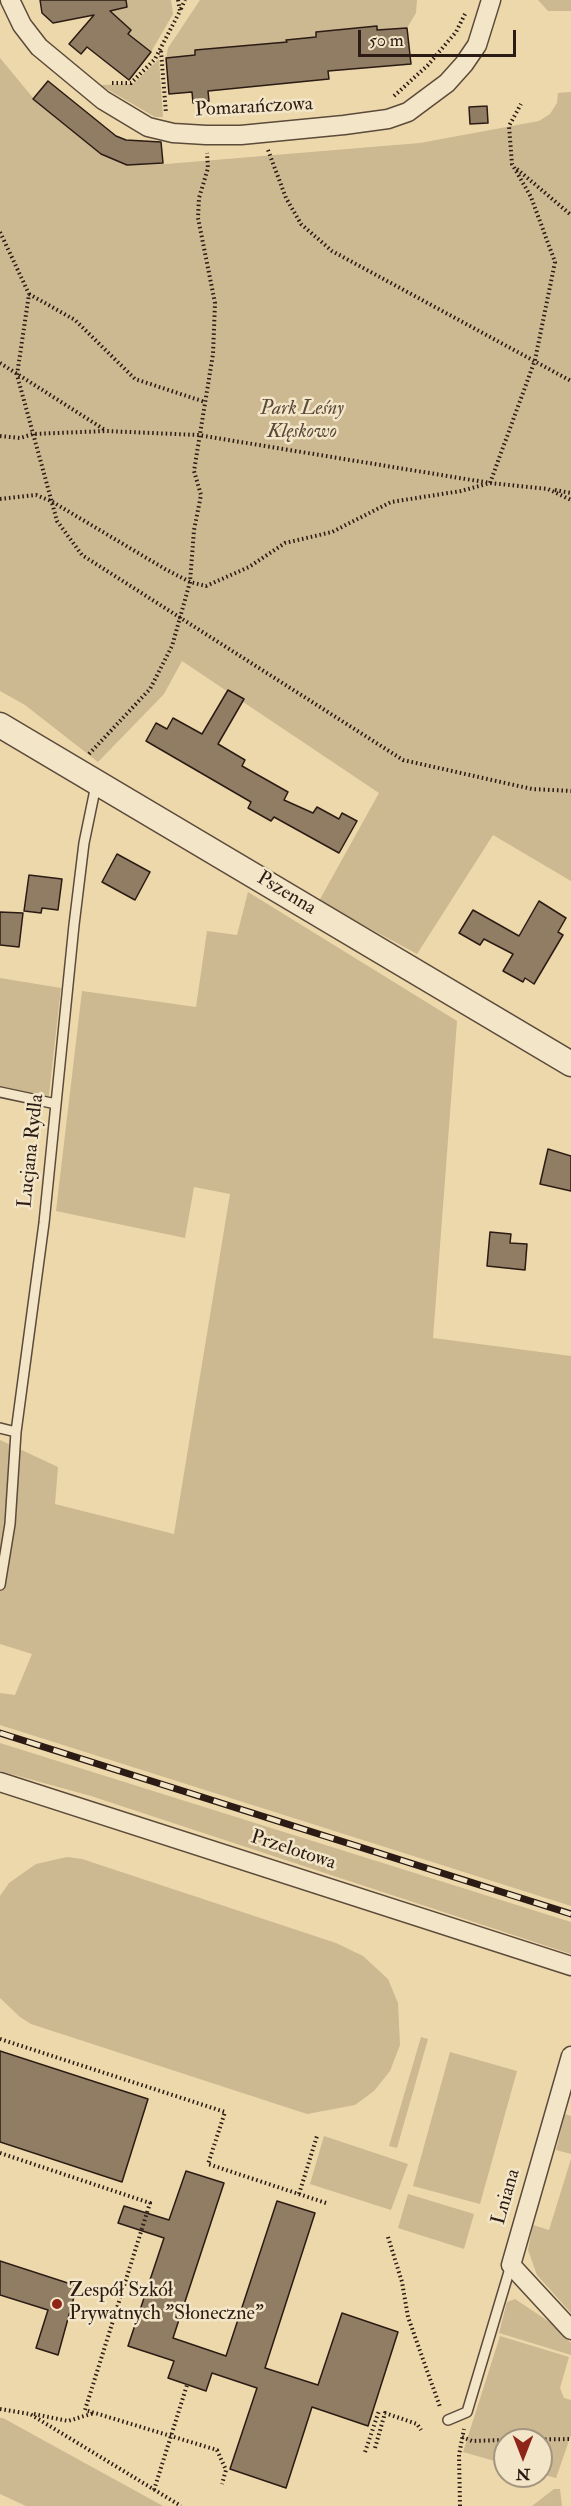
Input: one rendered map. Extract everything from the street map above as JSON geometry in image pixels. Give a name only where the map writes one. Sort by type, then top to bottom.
[{"type":"street","name":"Pomarańczowa","points":[[10,0],[22,24],[39,47],[103,100],[126,116],[148,127],[173,133],[261,133],[377,120],[408,112],[432,95],[464,64],[477,45],[491,0]]},
{"type":"street","name":"Pszenna","points":[[0,725],[571,1064]]},
{"type":"street","name":"Przelotowa","points":[[0,1782],[571,1966]]},
{"type":"street","name":"Lniana","points":[[511,2265],[571,2056]]},
{"type":"street","points":[[511,2265],[571,2330]]},
{"type":"lane","name":"Lucjana Rydla","points":[[0,1585],[10,1524],[16,1432],[44,1223],[84,843],[97,783]]},
{"type":"lane","points":[[0,1092],[56,1104]]},
{"type":"lane","points":[[0,1428],[16,1432]]},
{"type":"lane","points":[[445,2416],[467,2412],[511,2265]]},
{"type":"path","points":[[178,0],[180,11]]},
{"type":"path","points":[[107,83],[131,83],[156,60],[185,0]]},
{"type":"path","points":[[389,100],[428,65],[456,32],[467,10]]},
{"type":"path","points":[[161,51],[167,120]]},
{"type":"path","points":[[490,483],[535,360],[555,262],[531,197],[512,164],[509,126],[521,104]]},
{"type":"path","points":[[261,133],[286,198],[301,224],[332,251],[571,381]]},
{"type":"path","points":[[512,164],[571,215]]},
{"type":"path","points":[[70,766],[96,750],[150,689],[172,646],[178,616],[190,582],[194,531],[201,495],[194,471],[198,435],[213,354],[215,303],[198,218],[199,198],[208,168]]},
{"type":"path","points":[[0,232],[29,294],[17,375],[57,521],[82,555],[403,760],[532,789],[571,791]]},
{"type":"path","points":[[29,294],[75,320],[135,379],[205,402]]},
{"type":"path","points":[[0,363],[106,431]]},
{"type":"path","points":[[0,436],[20,438],[33,434],[106,431],[198,435],[490,483],[571,493]]},
{"type":"path","points":[[0,500],[36,495],[51,501],[190,582],[206,586],[249,567],[285,543],[332,532],[391,502],[461,491],[490,483]]},
{"type":"path","points":[[548,489],[571,500]]},
{"type":"path","points":[[0,2040],[225,2112],[208,2164],[326,2203]]},
{"type":"path","points":[[299,2194],[317,2136]]},
{"type":"path","points":[[0,2153],[150,2203],[85,2410],[217,2450],[226,2470],[222,2484]]},
{"type":"path","points":[[388,2237],[402,2282],[408,2318],[445,2416]]},
{"type":"path","points":[[154,2490],[187,2385]]},
{"type":"path","points":[[0,2409],[68,2421],[95,2413]]},
{"type":"path","points":[[365,2451],[378,2411],[417,2424],[421,2430]]},
{"type":"path","points":[[460,2506],[459,2455],[467,2412]]},
{"type":"path","points":[[375,2448],[385,2413]]},
{"type":"path","points":[[30,2414],[182,2506]]},
{"type":"path","points":[[462,2437],[472,2441],[493,2440]]},
{"type":"path","points":[[553,2439],[571,2439]]},
{"type":"green space","points":[[87,0],[171,0],[173,14],[151,52],[128,34],[131,29],[107,10]]},
{"type":"green space","points":[[200,0],[417,0],[416,13],[407,28],[377,30],[376,26],[361,27],[332,35],[332,30],[316,32],[316,37],[287,40],[286,47],[166,58],[168,48]]},
{"type":"green space","points":[[538,0],[571,0],[571,11],[548,11]]},
{"type":"green space","name":"Park Leśny Klęskowo","points":[[0,58],[34,99],[101,154],[127,165],[166,164],[420,143],[539,121],[550,114],[557,103],[558,93],[571,92],[571,881],[493,835],[417,954],[319,901],[379,793],[182,661],[164,694],[98,762],[25,705],[0,691]]},
{"type":"green space","points":[[159,59],[163,117],[155,117],[100,85],[133,84]]},
{"type":"green space","points":[[248,892],[457,1021],[433,1338],[571,1356],[571,1906],[0,1725],[0,1693],[15,1695],[32,1654],[0,1644],[0,1440],[58,1467],[55,1504],[174,1534],[230,1194],[194,1187],[185,1238],[56,1211],[82,991],[196,1007],[207,931],[237,935]]},
{"type":"green space","points":[[0,978],[61,988],[48,1103],[0,1092]]},
{"type":"green space","points":[[0,1743],[571,1922],[571,1954],[91,1796],[0,1771]]},
{"type":"green space","points":[[67,1857],[82,1859],[336,1943],[363,1956],[388,1979],[398,2003],[400,2045],[390,2071],[374,2091],[355,2105],[307,2114],[31,2024],[20,2017],[0,1998],[0,1896],[9,1883],[36,1864]]},
{"type":"green space","points":[[421,2037],[428,2039],[397,2148],[389,2146]]},
{"type":"green space","points":[[450,2052],[517,2071],[480,2204],[413,2186]]},
{"type":"green space","points":[[565,2114],[571,2116],[571,2154],[556,2150]]},
{"type":"green space","points":[[324,2136],[408,2164],[391,2210],[310,2184]]},
{"type":"green space","points":[[571,2159],[571,2313],[537,2275],[528,2250],[533,2225],[549,2230]]},
{"type":"green space","points":[[408,2194],[474,2214],[464,2249],[398,2228]]},
{"type":"green space","points":[[515,2299],[554,2325],[571,2343],[571,2355],[499,2333],[507,2302]]},
{"type":"green space","points":[[500,2336],[569,2357],[560,2388],[564,2398],[571,2400],[571,2435],[556,2478],[553,2477],[553,2428],[493,2428],[493,2461],[463,2452]]},
{"type":"green space","points":[[0,2418],[163,2506],[26,2506],[0,2494]]},
{"type":"green space","points":[[554,2489],[560,2489],[562,2506],[532,2506]]},
{"type":"building","points":[[40,0],[126,0],[127,7],[110,11],[131,30],[128,34],[151,52],[129,80],[87,47],[81,54],[69,44],[94,15],[53,23],[42,13]]},
{"type":"building","points":[[377,26],[377,30],[407,28],[411,64],[328,71],[329,79],[208,91],[209,101],[193,103],[192,92],[169,94],[166,58],[195,55],[195,50],[287,42],[286,40],[316,37],[316,32]]},
{"type":"building","points":[[48,81],[116,136],[126,140],[161,142],[163,163],[127,165],[101,154],[33,99]]},
{"type":"building","points":[[487,106],[488,123],[470,124],[469,107]]},
{"type":"building","points":[[228,690],[244,699],[218,744],[245,760],[242,766],[288,792],[284,800],[313,813],[317,807],[339,819],[342,813],[357,821],[339,853],[274,817],[271,821],[248,808],[251,802],[146,741],[156,723],[167,729],[173,718],[202,734]]},
{"type":"building","points":[[117,854],[150,872],[135,900],[102,882]]},
{"type":"building","points":[[29,875],[62,879],[58,910],[42,908],[41,913],[24,911]]},
{"type":"building","points":[[539,901],[566,918],[558,932],[563,935],[534,984],[525,978],[523,982],[503,971],[513,954],[484,939],[480,945],[459,933],[473,910],[519,936]]},
{"type":"building","points":[[0,912],[23,913],[19,947],[0,945]]},
{"type":"building","points":[[548,1149],[571,1156],[571,1191],[540,1184]]},
{"type":"building","points":[[490,1232],[511,1234],[510,1243],[527,1244],[525,1270],[487,1266]]},
{"type":"building","points":[[0,2051],[148,2099],[122,2182],[0,2142]]},
{"type":"building","points":[[186,2171],[224,2183],[173,2338],[226,2356],[277,2201],[315,2213],[265,2368],[318,2385],[342,2313],[398,2332],[368,2426],[312,2407],[286,2488],[230,2469],[257,2388],[212,2373],[206,2391],[168,2378],[174,2361],[128,2346],[164,2238],[118,2223],[124,2206],[169,2220]]},
{"type":"building","points":[[0,2261],[77,2286],[58,2355],[36,2348],[48,2310],[0,2295]]},
{"type":"railway","points":[[0,1733],[571,1914]]},
{"type":"place","name":"Zespół Szkół Prywatnych \"Słoneczne\"","points":[[57,2304]]}]
